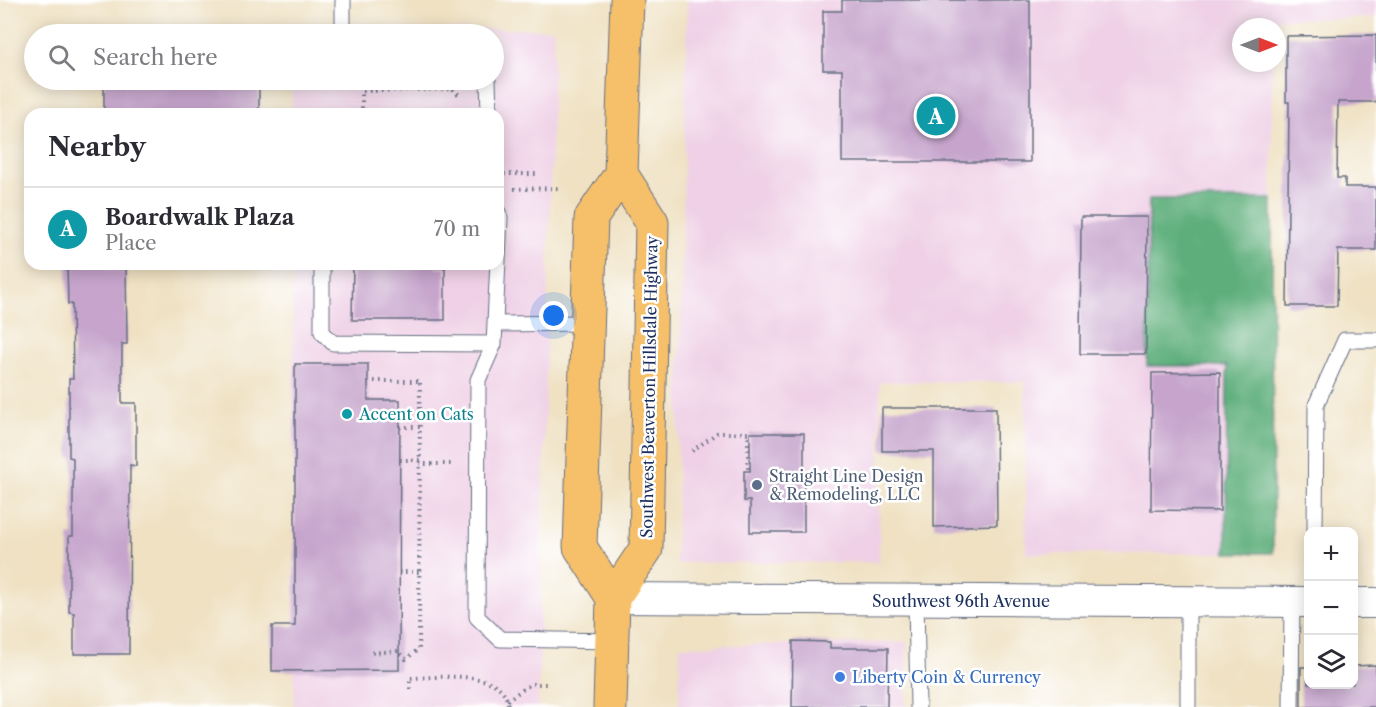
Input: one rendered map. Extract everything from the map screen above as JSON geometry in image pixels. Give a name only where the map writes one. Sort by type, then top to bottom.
[{"type":"main road","points":[[610,707],[613,598],[580,547],[591,218],[621,174],[627,0]]},
{"type":"main road","name":"Southwest Beaverton Hillsdale Highway","points":[[613,598],[646,549],[647,538],[652,222],[621,174]]},
{"type":"street","name":"Southwest 96th Avenue","points":[[613,598],[1300,602]]},
{"type":"street","points":[[1358,603],[1376,603]]},
{"type":"lane","points":[[343,0],[343,24]]},
{"type":"lane","points":[[488,90],[489,108]]},
{"type":"lane","points":[[322,270],[322,332],[333,343],[494,344]]},
{"type":"lane","points":[[498,270],[494,344],[478,380],[477,617],[500,639],[612,640]]},
{"type":"lane","points":[[496,324],[586,323]]},
{"type":"lane","points":[[1315,527],[1316,405],[1344,340],[1376,340]]},
{"type":"lane","points":[[916,600],[918,707]]},
{"type":"lane","points":[[1188,602],[1188,707]]},
{"type":"lane","points":[[1291,707],[1300,602]]},
{"type":"path","points":[[362,108],[362,91],[408,90]]},
{"type":"path","points":[[454,90],[459,94],[459,104]]},
{"type":"path","points":[[504,174],[537,174]]},
{"type":"path","points":[[510,189],[562,188]]},
{"type":"path","points":[[368,381],[420,381],[419,649],[406,659],[398,651],[368,653]]},
{"type":"path","points":[[400,427],[420,427]]},
{"type":"path","points":[[692,451],[717,433],[748,433],[748,471]]},
{"type":"path","points":[[400,460],[420,460]]},
{"type":"path","points":[[399,572],[419,572]]},
{"type":"path","points":[[410,689],[410,678],[479,678],[498,687],[507,700],[508,707]]},
{"type":"path","points":[[507,700],[531,684],[549,684]]},
{"type":"shaded area","points":[[687,0],[1376,0],[1376,18],[1232,18],[1232,72],[1272,72],[1272,199],[1149,199],[1227,366],[1226,553],[1026,554],[1025,382],[880,382],[879,562],[676,563]]},
{"type":"shaded area","points":[[504,29],[554,29],[538,707],[294,707],[293,270],[504,270],[504,108],[292,108],[292,90],[504,90]]},
{"type":"shaded area","points":[[907,642],[906,707],[679,707],[680,646]]},
{"type":"green space","points":[[1149,199],[1272,199],[1273,553],[1226,553],[1227,366],[1147,366]]},
{"type":"building","points":[[842,0],[1030,0],[1030,162],[842,162],[842,70],[823,70],[823,11],[842,11]]},
{"type":"building","points":[[1376,35],[1376,102],[1338,102],[1337,178],[1345,178],[1345,187],[1376,187],[1376,250],[1338,250],[1337,306],[1287,306],[1289,102],[1286,102],[1286,36]]},
{"type":"building","points":[[104,90],[259,90],[259,108],[104,108]]},
{"type":"building","points":[[1081,217],[1147,217],[1146,354],[1080,354]]},
{"type":"building","points":[[67,270],[126,270],[127,344],[122,344],[122,403],[136,403],[136,466],[130,465],[129,654],[74,654],[74,613],[69,612],[69,536],[73,536],[73,458],[69,457],[69,379],[73,379],[72,304],[68,304]]},
{"type":"building","points":[[353,270],[445,270],[445,320],[352,320]]},
{"type":"building","points":[[295,364],[368,364],[368,400],[400,400],[399,670],[272,671],[272,626],[295,626]]},
{"type":"building","points":[[1220,372],[1220,511],[1151,510],[1152,373]]},
{"type":"building","points":[[882,408],[996,408],[997,525],[934,527],[934,451],[882,451]]},
{"type":"building","points":[[750,433],[804,433],[804,532],[750,532],[750,501],[744,501],[744,471],[750,471]]},
{"type":"building","name":"Liberty Coin & Currency","points":[[793,641],[830,642],[830,648],[888,648],[887,707],[792,707]]},
{"type":"building","points":[[1376,665],[1376,707],[1301,707],[1301,667],[1304,667],[1304,689],[1358,689],[1358,666]]},
{"type":"place","name":"Boardwalk Plaza","points":[[936,116]]},
{"type":"place","name":"Accent on Cats","points":[[347,414]]},
{"type":"place","name":"Straight Line Design & Remodeling, LLC","points":[[757,485]]},
{"type":"place","name":"Liberty Coin & Currency","points":[[840,677]]}]
